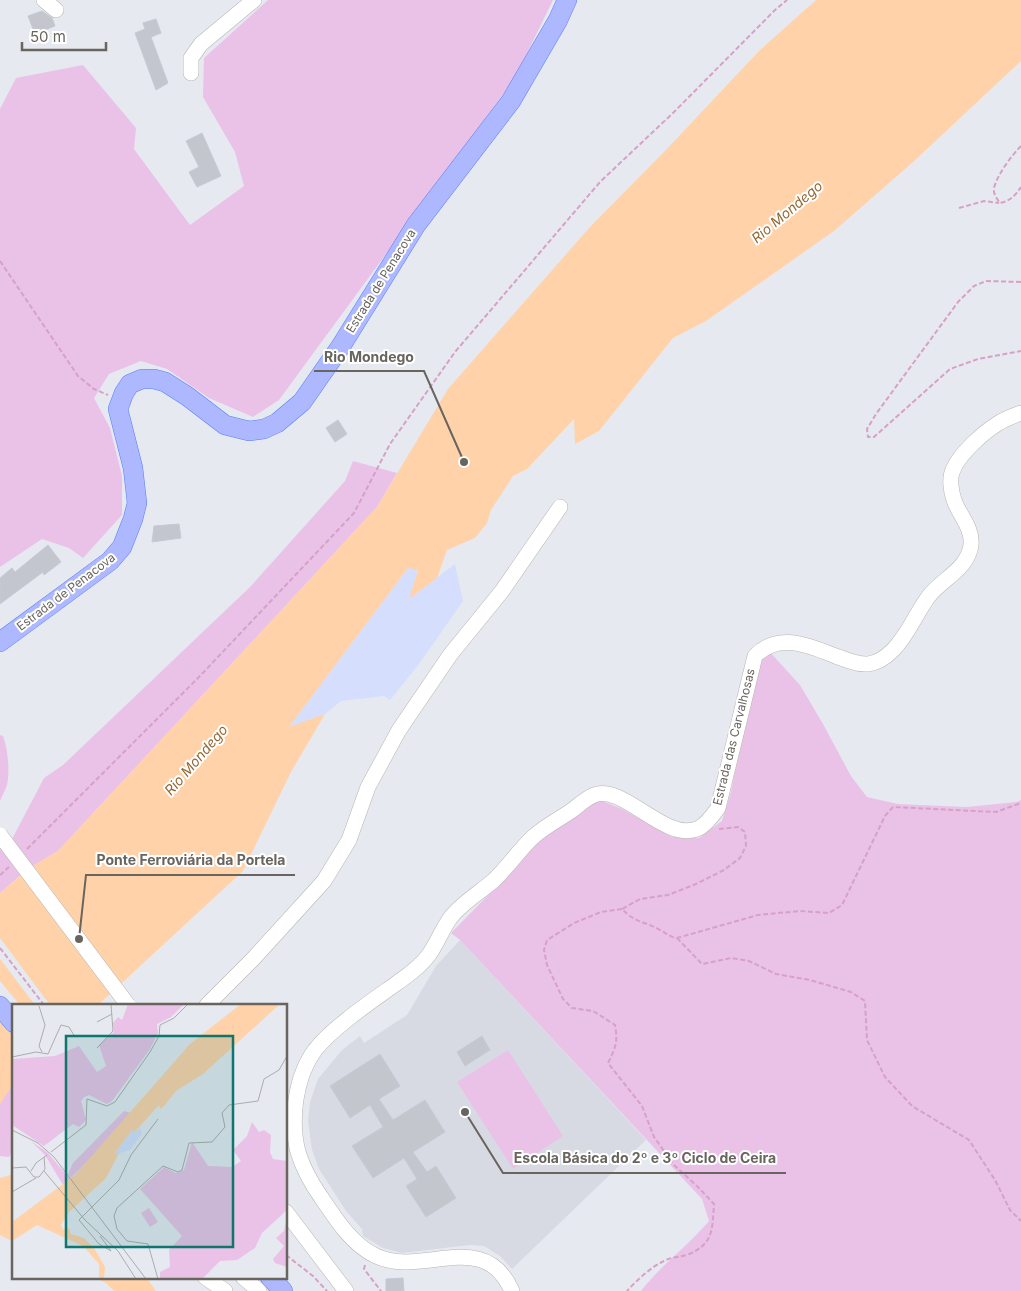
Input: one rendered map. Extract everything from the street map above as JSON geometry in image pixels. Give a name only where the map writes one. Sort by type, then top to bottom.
[{"type":"main road","name":"Estrada de Penacova","points":[[0,642],[110,561],[122,547],[137,503],[134,468],[118,409],[120,400],[130,384],[142,379],[154,379],[165,382],[225,425],[249,432],[264,429],[276,423],[302,402],[341,346],[416,225],[511,101],[558,20],[567,0]]},
{"type":"main road","points":[[0,990],[12,1005]]},
{"type":"main road","points":[[0,1006],[12,1021]]},
{"type":"main road","points":[[271,1278],[283,1291]]},
{"type":"main road","points":[[287,1278],[299,1291]]},
{"type":"street","points":[[44,0],[56,10]]},
{"type":"street","points":[[191,73],[191,58],[201,44],[254,0]]},
{"type":"street","name":"Estrada das Carvalhosas","points":[[702,825],[710,819],[718,808],[755,656],[763,648],[777,642],[791,642],[853,662],[868,664],[881,660],[895,648],[930,595],[959,569],[969,555],[971,534],[954,500],[951,479],[953,470],[961,456],[975,441],[997,424],[1021,413]]},
{"type":"street","points":[[208,1004],[253,960],[324,881],[349,840],[368,788],[399,730],[450,655],[502,592],[560,507]]},
{"type":"street","points":[[512,1291],[502,1273],[482,1259],[469,1256],[408,1262],[391,1261],[366,1250],[350,1235],[309,1180],[298,1152],[295,1125],[296,1102],[304,1071],[315,1051],[330,1034],[420,966],[436,944],[452,916],[504,870],[533,836],[594,795],[606,794],[618,797],[670,827],[683,830],[699,828],[702,825]]},
{"type":"street","points":[[0,835],[127,1004]]},
{"type":"street","points":[[288,1215],[346,1291]]},
{"type":"street","points":[[206,1278],[225,1291]]},
{"type":"street","points":[[244,1278],[259,1291]]},
{"type":"path","points":[[22,854],[199,677],[354,513],[390,444],[455,352],[600,182],[787,0]]},
{"type":"path","points":[[1000,203],[994,195],[994,188],[1010,157],[1021,146]]},
{"type":"path","points":[[960,208],[984,201],[1008,202],[1021,187]]},
{"type":"path","points":[[0,261],[78,376],[94,389],[120,400]]},
{"type":"path","points":[[1021,282],[986,281],[974,286],[958,302],[876,414],[867,429],[868,437],[874,437],[950,369],[978,359],[1021,351]]},
{"type":"path","points":[[622,910],[633,920],[659,929],[671,937],[677,938],[758,915],[800,911],[830,913],[842,905],[885,816],[893,808],[996,812],[1021,803]]},
{"type":"path","points":[[627,1291],[635,1282],[664,1261],[686,1255],[701,1248],[712,1233],[714,1204],[674,1165],[654,1137],[642,1106],[608,1063],[618,1039],[615,1024],[593,1011],[572,1008],[563,999],[547,965],[544,950],[547,940],[574,923],[601,912],[622,910],[640,899],[668,895],[724,870],[740,858],[746,846],[745,832],[738,827],[716,830],[702,825]]},
{"type":"path","points":[[0,875],[15,861]]},
{"type":"path","points":[[677,938],[702,964],[731,958],[748,961],[776,974],[810,980],[851,992],[865,1001],[867,1040],[885,1078],[912,1106],[969,1140],[995,1180],[1010,1210],[1021,1221]]},
{"type":"path","points":[[0,948],[43,1004]]},
{"type":"path","points":[[366,1250],[364,1269],[381,1291]]},
{"type":"path","points":[[288,1256],[313,1276],[327,1291]]},
{"type":"shaded area","points":[[268,0],[553,0],[515,78],[279,400],[253,417],[209,398],[167,369],[141,361],[109,374],[94,398],[110,428],[122,476],[122,515],[83,558],[69,548],[42,539],[0,567],[0,109],[16,78],[83,65],[136,128],[134,149],[190,225],[244,186],[235,152],[203,97],[204,58]]},
{"type":"shaded area","points":[[353,461],[397,473],[377,507],[58,851],[31,867],[11,841],[44,778],[63,765],[250,587],[345,481]]},
{"type":"shaded area","points":[[768,650],[800,685],[851,776],[867,797],[898,804],[966,807],[1021,800],[1021,1291],[641,1291],[709,1221],[702,1199],[460,940],[451,933],[503,880],[537,841],[584,806],[600,800],[622,809],[672,837],[699,838],[722,821],[731,792],[755,671]]},
{"type":"shaded area","points":[[0,735],[3,736],[5,741],[8,780],[0,801]]},
{"type":"shaded area","points":[[0,844],[22,874],[0,893]]},
{"type":"shaded area","points":[[460,940],[646,1140],[512,1269],[500,1256],[484,1246],[470,1245],[402,1253],[383,1248],[363,1236],[362,1229],[346,1211],[319,1169],[312,1150],[308,1121],[310,1102],[318,1079],[342,1050],[360,1036],[364,1043],[407,1015],[436,966]]},
{"type":"shaded area","points":[[0,1031],[12,1044],[12,1151],[9,1157],[0,1156]]},
{"type":"shaded area","points":[[508,1050],[563,1136],[513,1169],[457,1082]]},
{"type":"sand","points":[[455,564],[463,601],[419,664],[390,700],[384,696],[341,701],[325,714],[288,728],[408,568],[418,569],[410,598]]},
{"type":"water","points":[[816,0],[1021,0],[1021,61],[912,163],[834,231],[706,321],[673,338],[599,431],[575,444],[574,419],[527,469],[513,476],[491,510],[487,523],[475,538],[447,550],[437,578],[409,599],[418,570],[408,568],[289,727],[325,714],[291,772],[243,871],[99,1004],[12,1004],[12,1086],[0,1104],[0,893],[31,867],[58,851],[377,507],[448,389],[590,227],[759,51]]},
{"type":"water","points":[[12,1175],[12,1241],[0,1235],[0,1178]]},
{"type":"water","points":[[96,1278],[147,1278],[156,1291],[114,1291],[106,1283]]},
{"type":"pier","points":[[0,938],[49,1004],[34,1004],[0,959]]},
{"type":"pier","points":[[0,981],[19,1004],[12,1004],[12,1031],[0,1017]]},
{"type":"building","points":[[42,11],[52,18],[55,26],[35,34],[28,16]]},
{"type":"building","points":[[156,19],[161,33],[151,37],[168,83],[156,90],[135,33],[145,29],[143,23]]},
{"type":"building","points":[[202,133],[221,176],[197,187],[189,172],[199,167],[186,141]]},
{"type":"building","points":[[338,420],[347,434],[335,442],[326,428]]},
{"type":"building","points":[[179,524],[181,538],[152,542],[154,526]]},
{"type":"building","points":[[48,545],[61,562],[44,575],[43,572],[0,604],[0,578],[12,568],[15,572]]},
{"type":"building","points":[[482,1036],[490,1050],[465,1066],[457,1052]]},
{"type":"building","points":[[380,1054],[400,1086],[379,1099],[393,1120],[425,1100],[445,1132],[413,1152],[427,1172],[436,1166],[456,1198],[426,1217],[406,1186],[417,1179],[404,1158],[373,1178],[352,1146],[383,1127],[370,1105],[350,1118],[330,1086]]},
{"type":"building","points":[[403,1278],[404,1291],[386,1291],[386,1279]]},
{"type":"place","name":"Rio Mondego","points":[[464,462]]},
{"type":"place","name":"Ponte Ferroviária da Portela","points":[[79,939]]},
{"type":"place","name":"Escola Básica do 2º e 3º Ciclo de Ceira","points":[[465,1112]]}]
